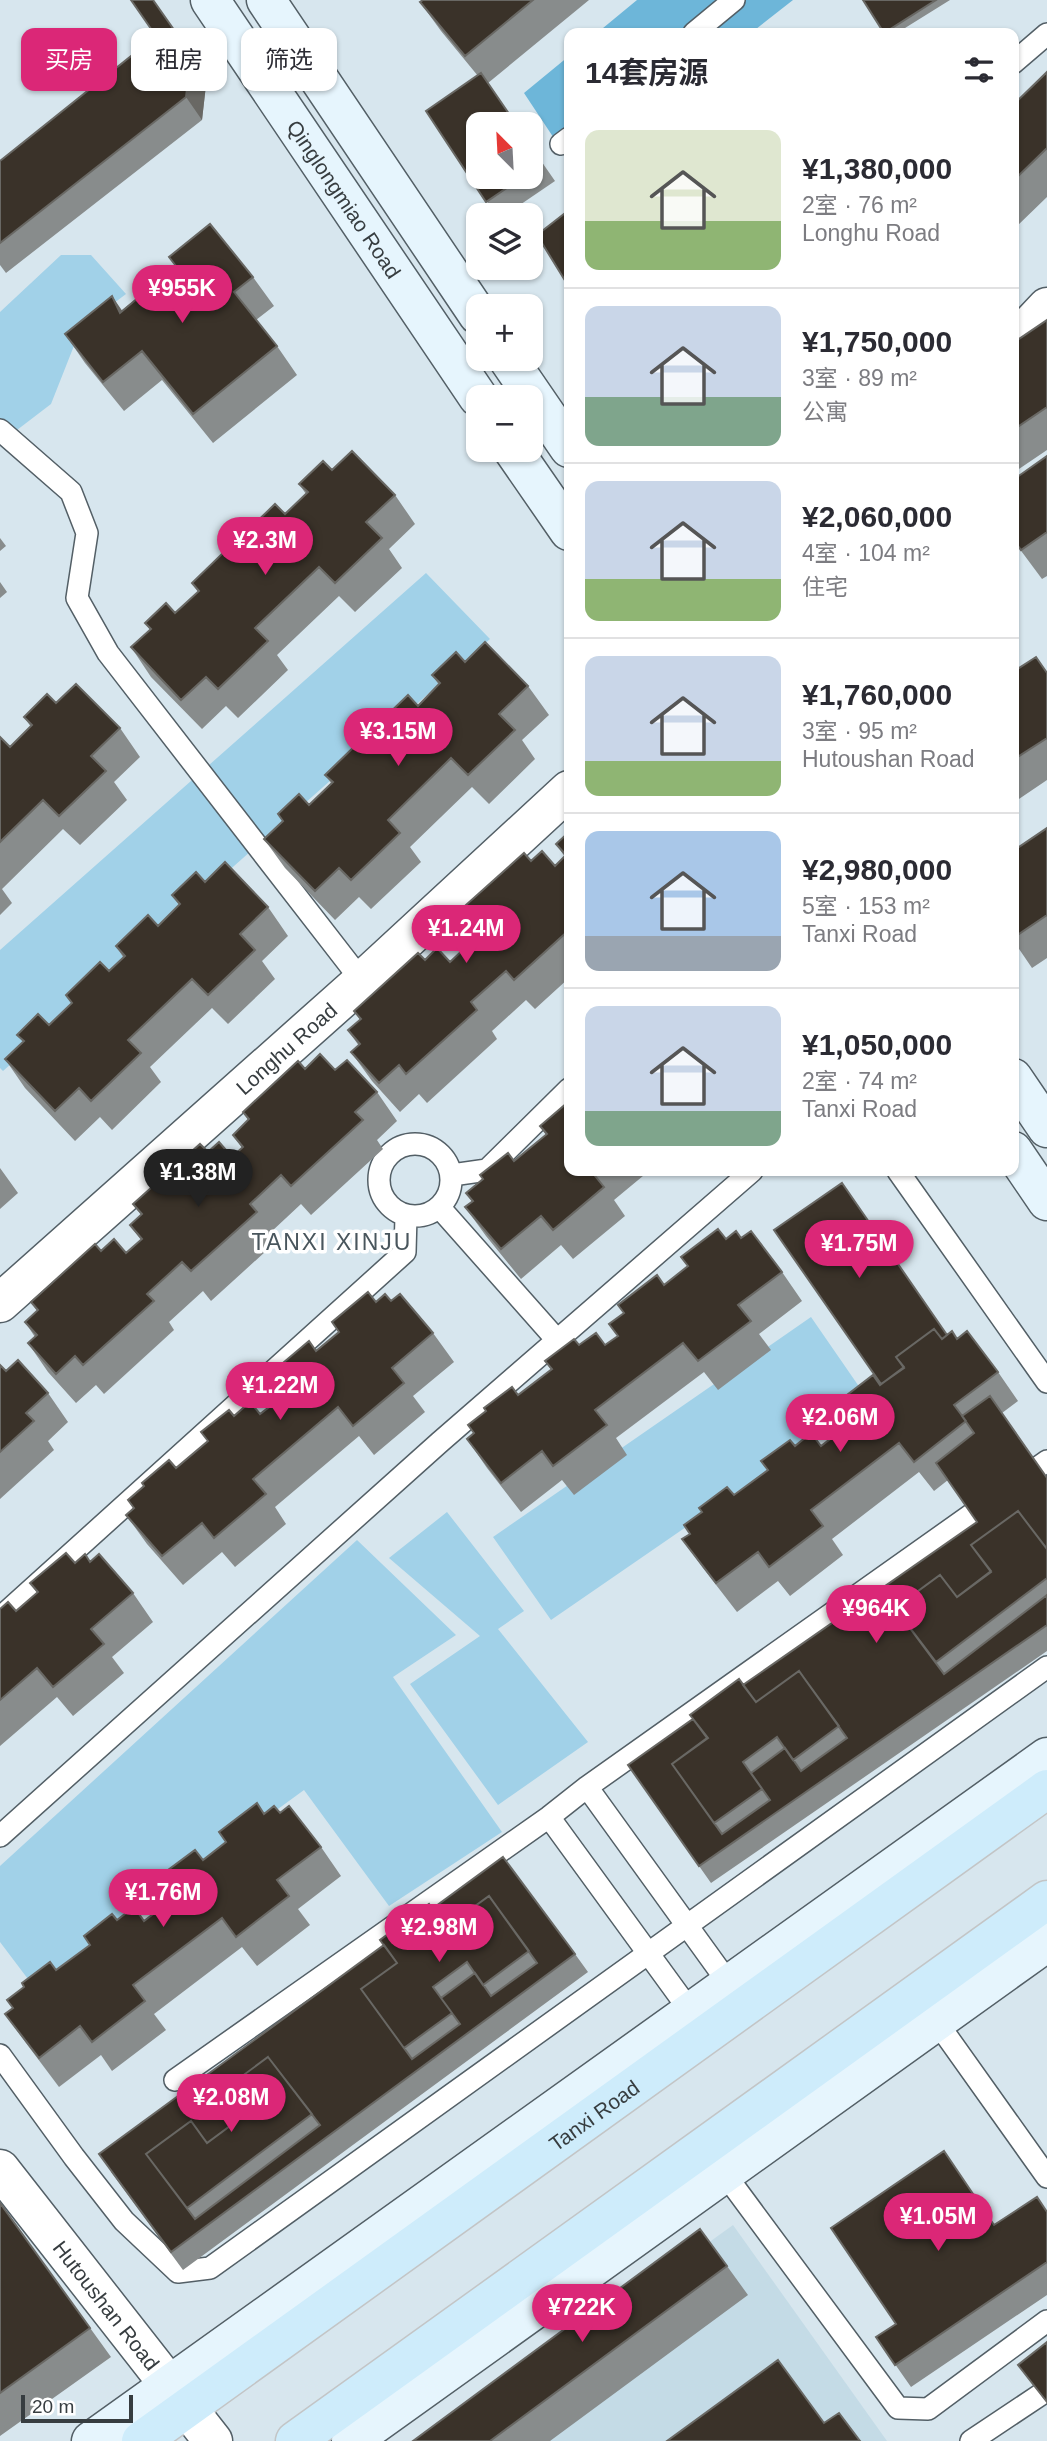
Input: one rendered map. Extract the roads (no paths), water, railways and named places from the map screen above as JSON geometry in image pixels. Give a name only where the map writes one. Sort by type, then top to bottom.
[{"type":"main road","name":"Tanxi Road","points":[[141,2441],[179,2396],[699,2022],[1047,1789]]},
{"type":"main road","points":[[295,2441],[1047,1900]]},
{"type":"street","name":"Qinglongmiao Road","points":[[210,0],[470,385]]},
{"type":"street","points":[[266,0],[466,297]]},
{"type":"street","points":[[1019,337],[1047,307]]},
{"type":"street","points":[[516,371],[564,441]]},
{"type":"street","points":[[521,462],[564,524]]},
{"type":"street","name":"Longhu Road","points":[[0,1304],[362,981],[564,795]]},
{"type":"street","points":[[1019,1087],[1047,1128]]},
{"type":"street","points":[[1019,1160],[1047,1201]]},
{"type":"street","points":[[738,1995],[1047,1757]]},
{"type":"street","points":[[351,2441],[1047,1942]]},
{"type":"street","name":"Hutoushan Road","points":[[0,2169],[213,2441]]},
{"type":"street","points":[[91,2441],[179,2396]]},
{"type":"lane","points":[[700,28],[734,0]]},
{"type":"lane","points":[[1019,58],[1047,34]]},
{"type":"lane","points":[[0,430],[71,492],[87,533],[77,598],[108,653],[362,981]]},
{"type":"lane","points":[[452,1175],[487,1170],[564,1094]]},
{"type":"lane","points":[[407,1145],[431,1147],[448,1163],[452,1175],[448,1198],[440,1208],[418,1217],[395,1211],[380,1192],[381,1168],[387,1157],[407,1145]]},
{"type":"lane","points":[[0,1836],[430,1451],[746,1176]]},
{"type":"lane","points":[[902,1176],[1047,1382]]},
{"type":"lane","points":[[440,1208],[557,1340]]},
{"type":"lane","points":[[0,1618],[405,1252],[406,1216]]},
{"type":"lane","points":[[175,2080],[1047,1461]]},
{"type":"lane","points":[[0,2055],[124,2221],[178,2272],[210,2268],[1047,1667]]},
{"type":"lane","points":[[587,1787],[738,1995]]},
{"type":"lane","points":[[549,1817],[699,2022]]},
{"type":"lane","points":[[936,2021],[1047,2178]]},
{"type":"lane","points":[[724,2173],[898,2408],[928,2409],[1047,2321]]},
{"type":"lane","points":[[971,2441],[1040,2395]]},
{"type":"district","name":"TANXI XINJU","points":[[332,1242]]}]
